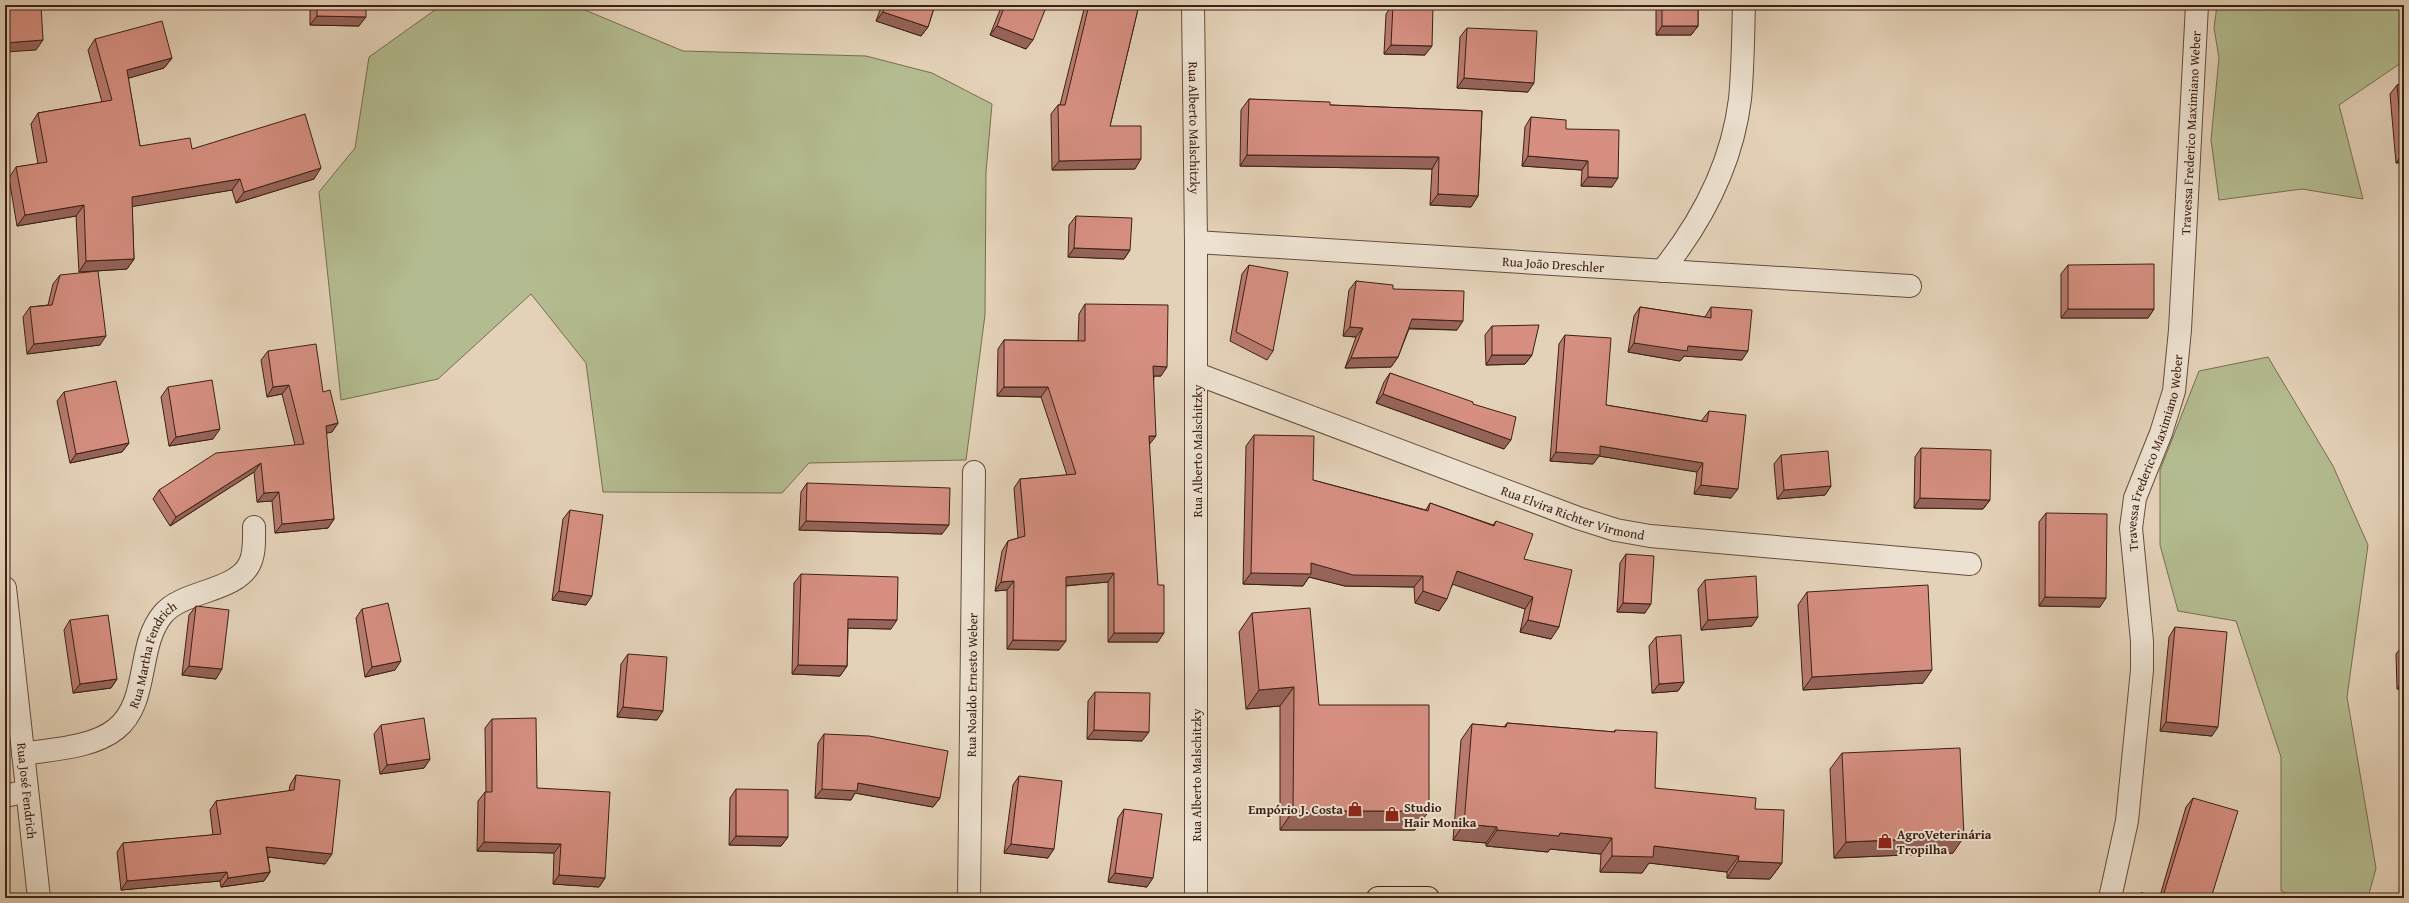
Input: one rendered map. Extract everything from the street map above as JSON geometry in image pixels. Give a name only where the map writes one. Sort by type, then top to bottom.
[{"type":"main road","points":[[1378,898],[1428,898]]},
{"type":"street","name":"Rua Alberto Malschitzky","points":[[1193,5],[1197,374],[1196,898]]},
{"type":"street","points":[[1662,271],[1687,241],[1710,200],[1725,164],[1740,99],[1744,5]]},
{"type":"street","name":"Travessa Frederico Maximiano Weber","points":[[2110,898],[2126,821],[2142,670],[2142,641],[2131,528],[2135,498],[2161,433],[2174,390],[2180,330],[2196,5]]},
{"type":"street","name":"Rua João Dreschler","points":[[1196,242],[1910,286]]},
{"type":"street","name":"Rua Elvira Richter Virmond","points":[[1197,374],[1578,518],[1616,530],[1674,538],[1970,564]]},
{"type":"street","name":"Rua Noaldo Ernesto Weber","points":[[969,898],[974,472]]},
{"type":"street","name":"Rua Martha Fendrich","points":[[23,754],[103,738],[126,720],[132,708],[151,634],[157,621],[165,611],[179,602],[230,582],[243,573],[250,564],[254,552],[254,527]]},
{"type":"street","name":"Rua José Fendrich","points":[[5,588],[39,898]]},
{"type":"street","points":[[5,796],[28,791]]},
{"type":"green space","points":[[442,5],[573,5],[683,51],[866,56],[932,73],[992,104],[986,172],[985,315],[966,460],[809,463],[782,493],[603,492],[586,363],[531,294],[438,379],[341,400],[319,192],[355,148],[369,57]]},
{"type":"green space","points":[[2217,5],[2404,5],[2404,61],[2339,105],[2363,199],[2302,189],[2219,200],[2211,140],[2219,58],[2214,28]]},
{"type":"green space","points":[[2268,357],[2333,466],[2368,545],[2347,697],[2376,868],[2368,898],[2296,898],[2281,891],[2281,757],[2236,621],[2178,611],[2160,545],[2160,470],[2199,371]]},
{"type":"building","points":[[5,5],[41,5],[43,40],[5,43]]},
{"type":"building","points":[[317,5],[366,5],[366,17],[317,16]]},
{"type":"building","points":[[885,5],[935,5],[928,27],[883,12]]},
{"type":"building","points":[[1005,5],[1047,5],[1033,40],[997,26]]},
{"type":"building","points":[[1089,5],[1139,5],[1110,126],[1141,126],[1141,159],[1059,161],[1058,105],[1065,105]]},
{"type":"building","points":[[1393,5],[1433,6],[1432,46],[1391,45]]},
{"type":"building","points":[[1662,5],[1698,5],[1698,26],[1662,26]]},
{"type":"building","points":[[162,21],[172,58],[127,70],[140,146],[190,138],[192,149],[305,114],[321,168],[244,192],[240,179],[132,197],[134,259],[86,261],[84,205],[25,215],[16,167],[47,162],[38,113],[112,100],[95,39]]},
{"type":"building","points":[[1467,28],[1537,31],[1534,83],[1464,78]]},
{"type":"building","points":[[2404,84],[2404,153],[2403,153],[2397,85]]},
{"type":"building","points":[[1249,99],[1330,102],[1330,105],[1482,111],[1478,196],[1438,194],[1439,157],[1247,155]]},
{"type":"building","points":[[1531,117],[1566,120],[1566,129],[1619,130],[1618,178],[1588,177],[1588,161],[1528,156]]},
{"type":"building","points":[[1076,216],[1132,218],[1130,250],[1074,248]]},
{"type":"building","points":[[2154,264],[2154,309],[2068,309],[2068,265]]},
{"type":"building","points":[[1249,265],[1288,272],[1273,351],[1236,332]]},
{"type":"building","points":[[98,271],[106,336],[34,344],[30,307],[52,305],[60,275]]},
{"type":"building","points":[[1356,281],[1393,285],[1393,289],[1464,291],[1463,321],[1412,319],[1398,357],[1351,358],[1363,328],[1350,327]]},
{"type":"building","points":[[1085,304],[1168,305],[1167,367],[1153,366],[1156,436],[1149,436],[1158,585],[1164,585],[1164,633],[1114,633],[1114,573],[1066,577],[1066,641],[1013,640],[1014,581],[1001,582],[1008,541],[1025,536],[1020,479],[1076,474],[1048,387],[1004,387],[1004,340],[1085,341]]},
{"type":"building","points":[[1640,307],[1711,318],[1711,307],[1752,310],[1748,351],[1688,346],[1687,351],[1634,343]]},
{"type":"building","points":[[1539,325],[1532,355],[1492,355],[1492,326]]},
{"type":"building","points":[[1565,335],[1611,338],[1606,405],[1707,422],[1709,411],[1746,415],[1738,489],[1701,485],[1703,463],[1600,446],[1600,455],[1556,452]]},
{"type":"building","points":[[316,344],[323,392],[330,390],[338,423],[326,426],[334,519],[282,524],[279,492],[264,493],[261,463],[176,517],[159,490],[216,453],[304,444],[289,385],[273,387],[268,351]]},
{"type":"building","points":[[1390,373],[1473,402],[1473,404],[1516,417],[1511,440],[1383,394]]},
{"type":"building","points":[[212,380],[220,429],[176,437],[168,387]]},
{"type":"building","points":[[116,381],[129,443],[76,454],[64,392]]},
{"type":"building","points":[[1254,435],[1314,436],[1313,480],[1428,511],[1430,503],[1494,526],[1496,521],[1533,534],[1524,559],[1572,570],[1559,627],[1528,620],[1533,597],[1457,571],[1447,599],[1423,591],[1423,576],[1353,575],[1311,563],[1311,574],[1251,573]]},
{"type":"building","points":[[1921,448],[1991,450],[1990,500],[1920,498]]},
{"type":"building","points":[[1828,451],[1831,486],[1784,490],[1781,455]]},
{"type":"building","points":[[807,483],[950,488],[949,525],[806,521]]},
{"type":"building","points":[[570,510],[603,515],[592,596],[559,591]]},
{"type":"building","points":[[2046,513],[2107,514],[2106,598],[2045,597]]},
{"type":"building","points":[[1626,554],[1654,556],[1651,604],[1623,603]]},
{"type":"building","points":[[801,574],[898,577],[897,620],[848,619],[847,666],[798,665]]},
{"type":"building","points":[[1756,576],[1758,617],[1708,620],[1705,580]]},
{"type":"building","points":[[1928,585],[1932,670],[1812,677],[1807,592]]},
{"type":"building","points":[[388,603],[401,661],[372,667],[362,609]]},
{"type":"building","points":[[196,606],[229,610],[222,669],[189,666]]},
{"type":"building","points":[[1310,608],[1319,705],[1429,705],[1429,811],[1293,811],[1294,687],[1259,690],[1252,613]]},
{"type":"building","points":[[108,615],[117,679],[80,684],[70,620]]},
{"type":"building","points":[[2175,627],[2227,632],[2218,727],[2166,722]]},
{"type":"building","points":[[1681,635],[1684,682],[1659,684],[1656,637]]},
{"type":"building","points":[[2404,645],[2404,680],[2403,680]]},
{"type":"building","points":[[628,654],[667,657],[663,711],[623,707]]},
{"type":"building","points":[[1095,692],[1150,693],[1149,732],[1094,730]]},
{"type":"building","points":[[424,718],[430,759],[387,765],[381,725]]},
{"type":"building","points":[[536,718],[537,788],[610,792],[605,878],[559,875],[561,844],[484,842],[485,792],[492,792],[492,719]]},
{"type":"building","points":[[1507,723],[1615,732],[1615,730],[1657,732],[1655,788],[1756,798],[1755,809],[1784,810],[1782,863],[1738,861],[1739,856],[1654,846],[1653,857],[1612,856],[1612,838],[1560,833],[1559,836],[1497,830],[1497,827],[1464,824],[1472,724],[1506,727]]},
{"type":"building","points":[[824,734],[869,736],[948,751],[940,798],[858,783],[857,791],[822,789]]},
{"type":"building","points":[[1960,748],[1964,837],[1846,842],[1842,753]]},
{"type":"building","points":[[296,775],[340,780],[332,854],[266,847],[270,872],[228,878],[227,872],[127,881],[123,843],[221,834],[216,801],[294,790]]},
{"type":"building","points":[[1019,776],[1062,781],[1054,849],[1011,844]]},
{"type":"building","points":[[736,789],[788,790],[788,837],[736,836]]},
{"type":"building","points":[[2193,798],[2238,811],[2211,898],[2140,898],[2141,893],[2163,896]]},
{"type":"building","points":[[1124,809],[1162,814],[1153,878],[1115,873]]},
{"type":"place","name":"Empório J. Costa","points":[[1355,809]]},
{"type":"place","name":"Studio Hair Monika","points":[[1392,814]]},
{"type":"place","name":"AgroVeterinária Tropilha","points":[[1885,841]]}]
